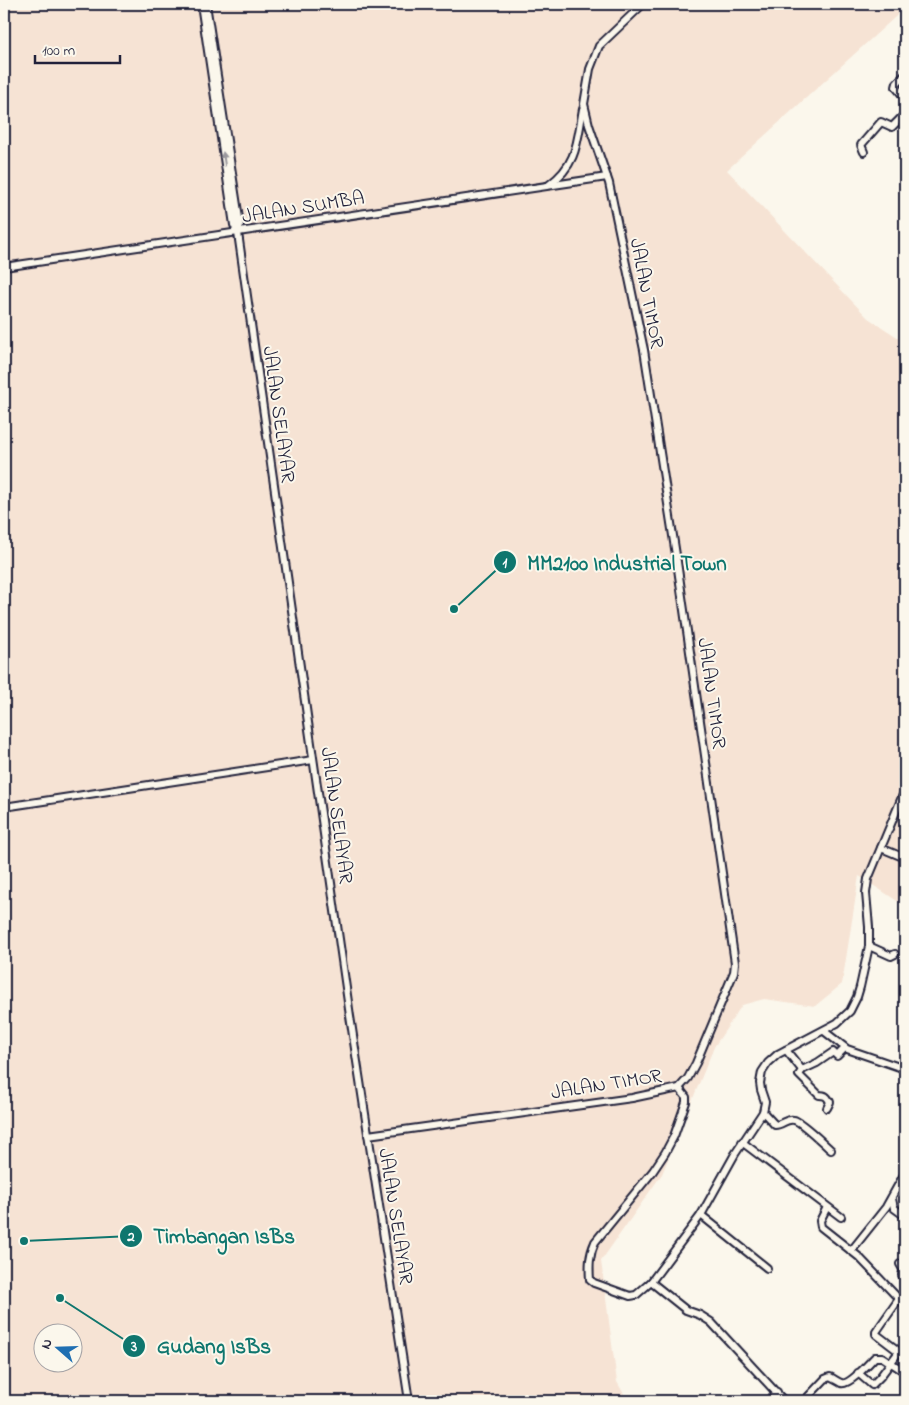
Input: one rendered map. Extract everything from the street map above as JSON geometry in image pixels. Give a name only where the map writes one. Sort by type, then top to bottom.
[{"type":"street","name":"JALAN SELAYAR","points":[[200,4],[208,36]]},
{"type":"street","name":"JALAN SELAYAR","points":[[206,4],[208,36],[240,225],[238,233],[313,760],[409,1401]]},
{"type":"street","name":"JALAN TIMOR","points":[[368,1135],[632,1098],[679,1088],[688,1078],[696,1063],[732,978],[735,963],[676,555],[644,350],[607,177],[589,125],[584,104],[590,70],[599,46],[642,5]]},
{"type":"street","points":[[905,74],[896,87],[905,98]]},
{"type":"street","points":[[548,186],[564,172],[574,156],[584,104]]},
{"type":"street","points":[[864,152],[861,144],[881,122],[892,126],[905,114]]},
{"type":"street","name":"JALAN SUMBA","points":[[4,267],[607,177]]},
{"type":"street","points":[[4,807],[313,760]]},
{"type":"street","points":[[679,1088],[686,1097],[686,1102],[674,1136],[653,1171],[594,1242],[589,1259],[590,1280],[592,1282],[626,1295],[634,1296],[651,1282],[700,1215],[742,1142],[763,1112],[765,1102],[760,1083],[762,1072],[772,1059],[803,1040],[842,1020],[854,1006],[869,946],[866,893],[868,879],[905,790]]},
{"type":"street","points":[[881,848],[905,858]]},
{"type":"street","points":[[869,946],[891,956],[896,954]]},
{"type":"street","points":[[824,1030],[845,1048],[905,1069]]},
{"type":"street","points":[[827,1108],[830,1102],[828,1097],[818,1095],[799,1075],[802,1070],[833,1052],[837,1056],[845,1048]]},
{"type":"street","points":[[786,1050],[802,1070]]},
{"type":"street","points":[[763,1112],[774,1124],[780,1124],[786,1120],[796,1120],[831,1150]]},
{"type":"street","points":[[742,1142],[841,1217]]},
{"type":"street","points":[[852,1251],[892,1199],[905,1173]]},
{"type":"street","points":[[892,1199],[894,1208],[905,1216]]},
{"type":"street","points":[[827,1206],[820,1221],[820,1226],[852,1251],[904,1297],[876,1332],[897,1351],[892,1362],[872,1385],[858,1373]]},
{"type":"street","points":[[700,1215],[767,1268]]},
{"type":"street","points":[[900,1264],[904,1270],[902,1275],[905,1280]]},
{"type":"street","points":[[651,1282],[686,1310],[700,1315],[711,1322],[784,1401]]},
{"type":"street","points":[[804,1401],[822,1381],[833,1378],[843,1383],[858,1373],[875,1357],[879,1356],[892,1362],[905,1372]]},
{"type":"street","points":[[768,1401],[777,1392]]},
{"type":"shaded area","points":[[4,4],[905,4],[905,8],[727,170],[868,318],[905,342],[905,906],[859,876],[842,984],[815,1006],[764,999],[742,1005],[714,1047],[662,1174],[601,1261],[617,1382],[628,1401],[4,1401]]},
{"type":"place","name":"MM2100 Industrial Town","points":[[454,609]]},
{"type":"place","name":"Timbangan IsBs","points":[[24,1241]]},
{"type":"place","name":"Gudang IsBs","points":[[60,1298]]}]
